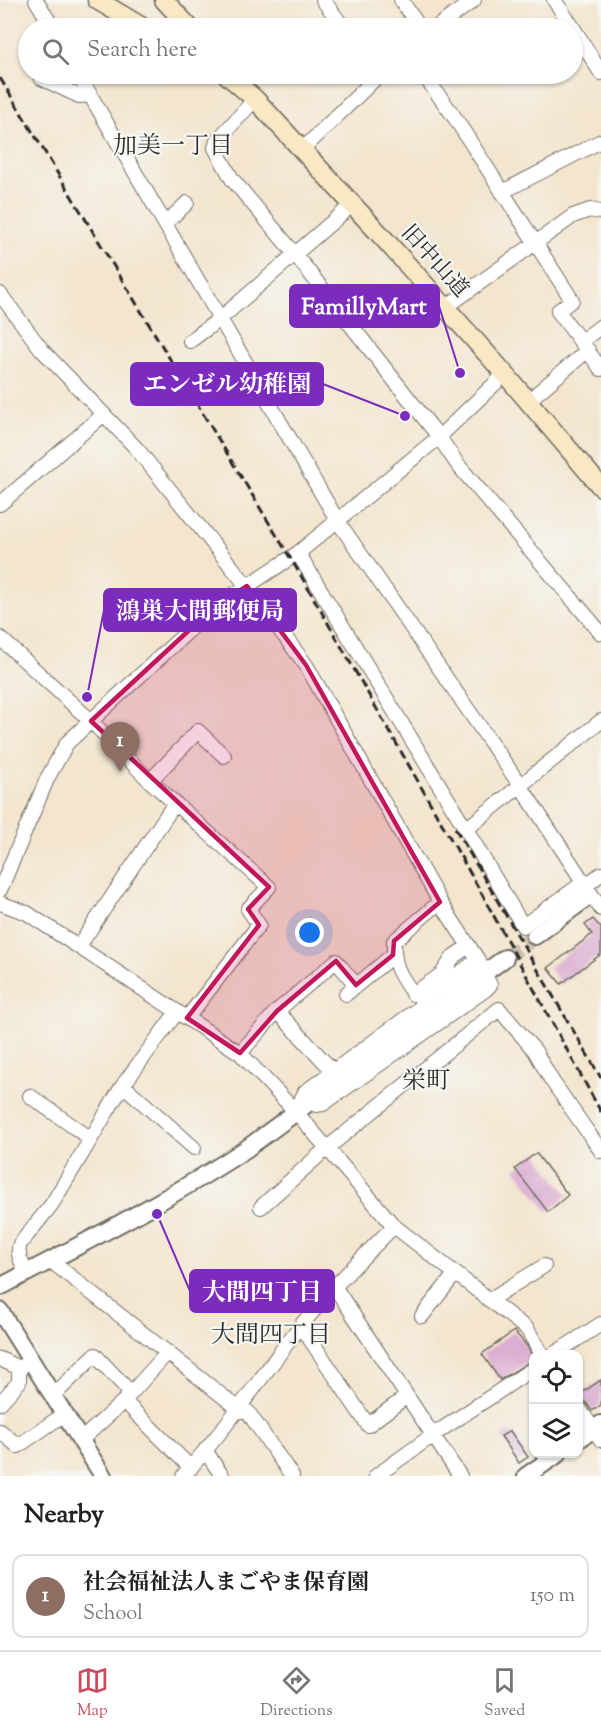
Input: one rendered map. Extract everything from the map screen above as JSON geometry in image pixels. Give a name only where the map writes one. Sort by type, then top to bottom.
[{"type":"main road","points":[[97,0],[127,18]]},
{"type":"main road","points":[[164,0],[181,18]]},
{"type":"main road","name":"旧中山道","points":[[238,84],[255,99],[446,307],[601,487]]},
{"type":"street","points":[[36,0],[47,18]]},
{"type":"street","points":[[323,0],[337,18]]},
{"type":"street","points":[[401,0],[413,18]]},
{"type":"street","points":[[450,18],[474,0]]},
{"type":"street","points":[[554,0],[566,18]]},
{"type":"street","points":[[583,44],[601,73]]},
{"type":"street","points":[[54,84],[79,96],[91,95]]},
{"type":"street","points":[[84,84],[337,520],[594,895]]},
{"type":"street","points":[[302,150],[369,84]]},
{"type":"street","points":[[430,84],[453,115],[572,300],[558,311],[601,369]]},
{"type":"street","points":[[255,99],[217,141],[215,148],[232,179],[294,253],[489,504],[601,633]]},
{"type":"street","points":[[502,192],[601,141]]},
{"type":"street","points":[[165,224],[187,203]]},
{"type":"street","points":[[190,341],[221,318],[352,204]]},
{"type":"street","points":[[446,307],[573,216],[590,210],[601,212]]},
{"type":"street","points":[[0,295],[42,350],[137,449],[247,586],[306,665],[440,902],[484,972]]},
{"type":"street","points":[[528,401],[585,346],[601,326]]},
{"type":"street","points":[[0,890],[48,777],[68,743],[212,609],[298,553],[439,437],[505,374]]},
{"type":"street","points":[[0,504],[103,415]]},
{"type":"street","points":[[298,553],[523,926],[594,895]]},
{"type":"street","points":[[0,638],[91,721],[150,781],[268,887],[248,909],[259,925],[123,1085],[52,1204],[20,1244],[18,1251],[27,1273]]},
{"type":"street","points":[[466,829],[601,721]]},
{"type":"street","points":[[150,781],[198,731],[224,756]]},
{"type":"street","points":[[79,946],[175,804]]},
{"type":"street","points":[[535,936],[594,895],[601,874]]},
{"type":"street","points":[[440,902],[394,942],[393,955],[396,970],[413,994],[442,974],[454,956],[469,946]]},
{"type":"street","points":[[0,903],[27,913],[240,1053],[296,1112],[393,1226],[527,1329],[540,1350]]},
{"type":"street","points":[[240,1053],[277,1011],[336,961],[351,990],[393,955]]},
{"type":"street","points":[[0,1287],[215,1169],[505,958]]},
{"type":"street","points":[[296,1112],[305,1092],[418,1009],[424,999],[484,972]]},
{"type":"street","points":[[261,1207],[326,1149],[499,1009],[535,1051],[552,1081],[601,1151]]},
{"type":"street","points":[[277,1011],[333,1071]]},
{"type":"street","points":[[123,1085],[194,1148]]},
{"type":"street","points":[[30,1096],[91,1139]]},
{"type":"street","points":[[52,1397],[95,1355],[187,1472],[334,1286],[393,1226]]},
{"type":"street","points":[[51,1261],[239,1409],[248,1412],[289,1475]]},
{"type":"street","points":[[489,1300],[544,1266]]},
{"type":"street","points":[[422,1316],[455,1274]]},
{"type":"street","points":[[334,1286],[460,1476]]},
{"type":"street","points":[[0,1311],[25,1365],[52,1397],[103,1476]]},
{"type":"street","points":[[560,1350],[601,1324]]},
{"type":"street","points":[[301,1326],[368,1425],[407,1396]]},
{"type":"street","points":[[80,1441],[128,1397],[168,1352]]},
{"type":"street","points":[[0,1359],[25,1365]]},
{"type":"street","points":[[0,1403],[19,1382],[25,1365]]},
{"type":"street","points":[[376,1476],[529,1371]]},
{"type":"street","points":[[583,1412],[599,1431],[583,1438]]},
{"type":"street","points":[[0,1431],[18,1446],[63,1415]]},
{"type":"street","points":[[205,1450],[222,1476]]},
{"type":"street","points":[[526,1476],[552,1458]]},
{"type":"highlighted area","points":[[247,586],[306,665],[440,902],[394,941],[393,955],[356,985],[336,961],[277,1011],[240,1053],[187,1018],[259,925],[248,909],[269,887],[91,721],[212,609]]},
{"type":"building","points":[[593,919],[601,928],[601,954],[561,984],[548,968],[592,934],[585,925]]},
{"type":"building","points":[[536,1153],[568,1195],[548,1212],[515,1169]]},
{"type":"building","points":[[514,1331],[529,1350],[529,1362],[500,1380],[482,1354]]},
{"type":"building","points":[[601,1380],[601,1405],[592,1411],[583,1400],[583,1392]]},
{"type":"building","points":[[510,1431],[528,1457],[519,1463],[501,1436]]},
{"type":"tunnel","points":[[505,958],[535,936]]},
{"type":"railway","points":[[0,78],[300,574],[478,887],[601,1112]]},
{"type":"railway","points":[[455,828],[601,1078]]},
{"type":"place","name":"FamillyMart","points":[[460,373]]},
{"type":"place","name":"エンゼル幼稚園","points":[[405,416]]},
{"type":"place","name":"鴻巣大間郵便局","points":[[87,697]]},
{"type":"place","name":"社会福祉法人まごやま保育園","points":[[120,772]]},
{"type":"place","name":"大間四丁目","points":[[157,1214]]},
{"type":"district","name":"加美一丁目","points":[[173,145]]},
{"type":"district","name":"栄町","points":[[426,1080]]},
{"type":"district","name":"大間四丁目","points":[[271,1334]]}]
